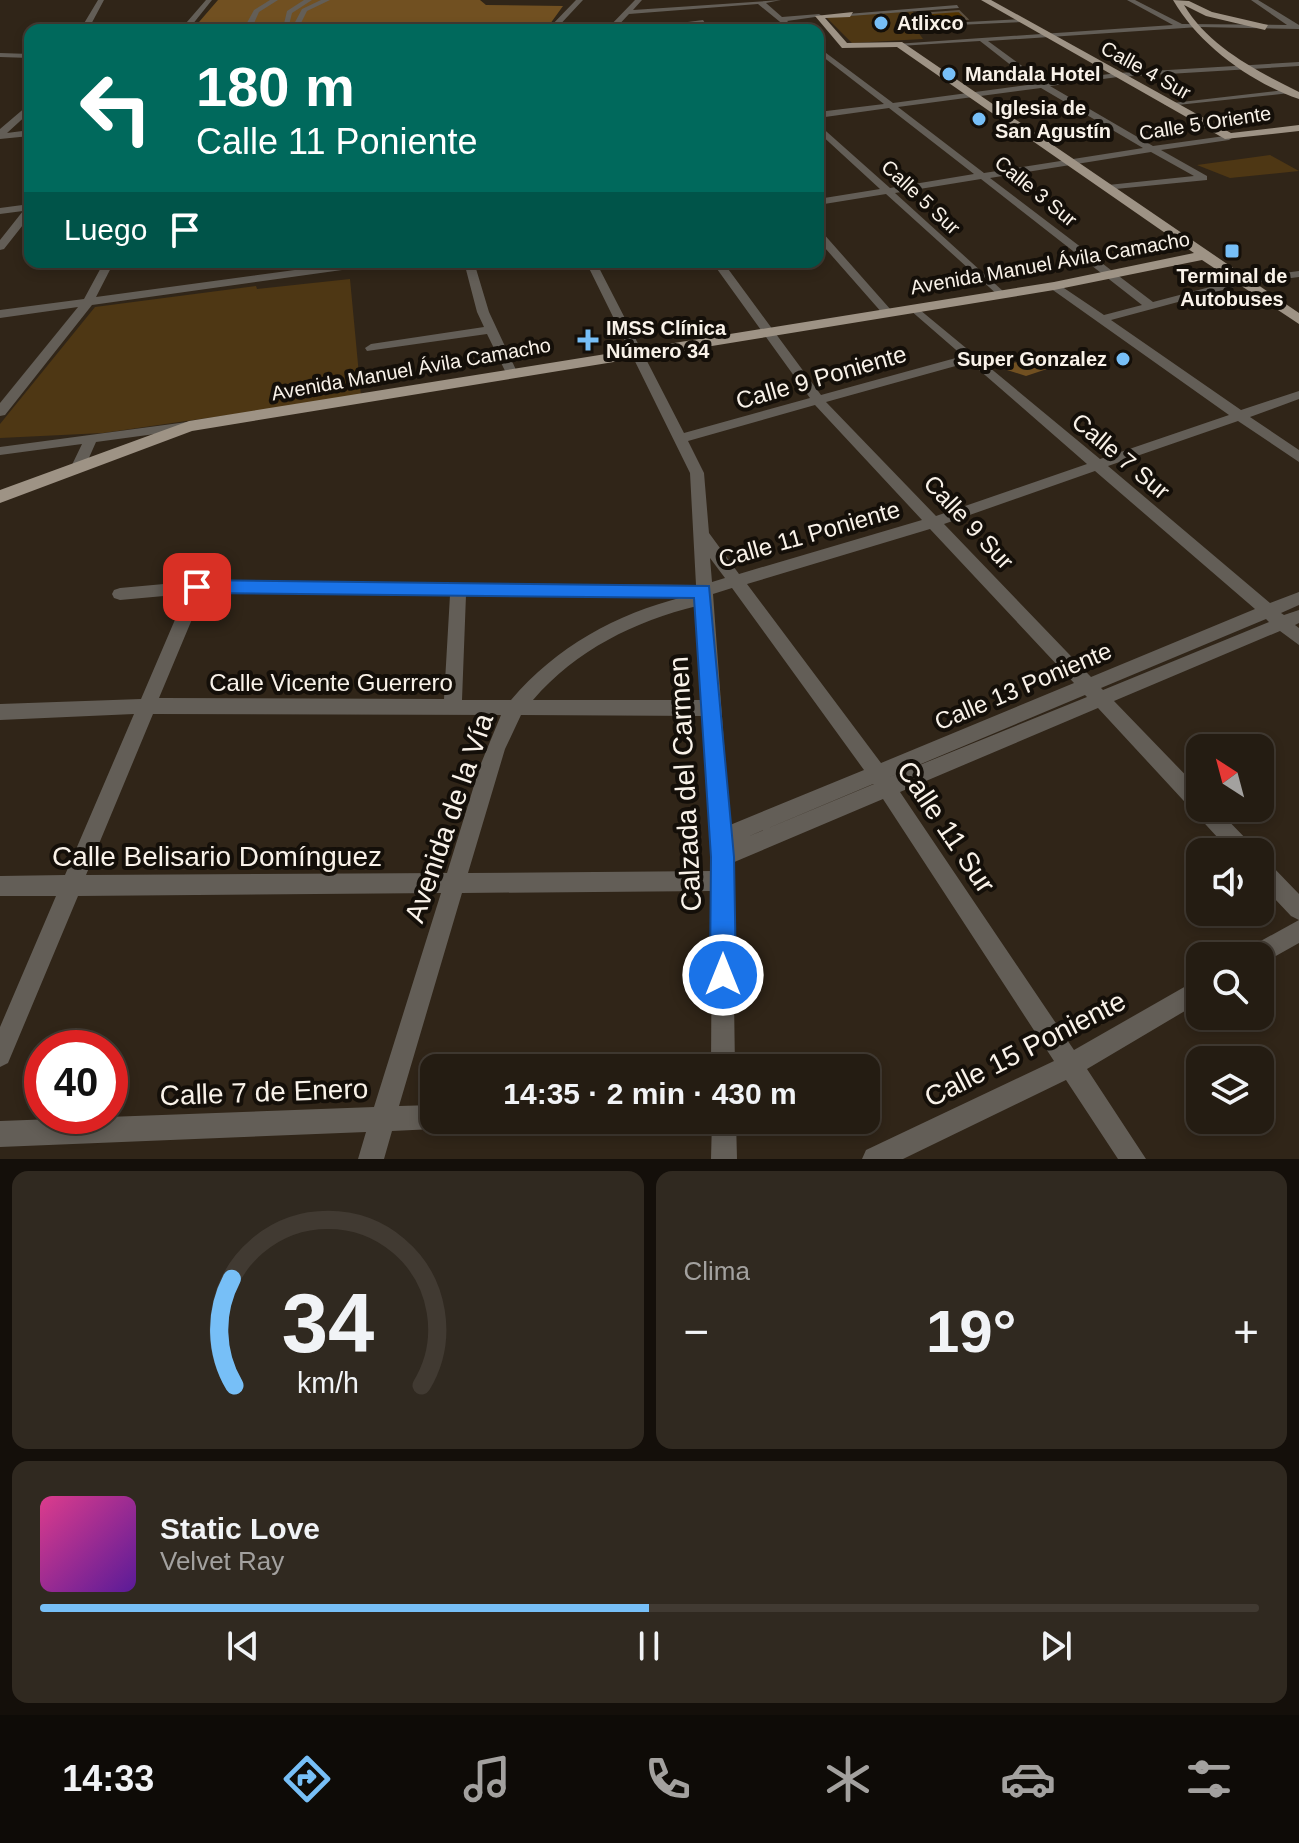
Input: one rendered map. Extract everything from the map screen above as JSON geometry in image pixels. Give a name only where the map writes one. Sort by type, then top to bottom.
[{"type":"main road","points":[[833,0],[850,14]]},
{"type":"main road","name":"Calle 4 Sur","points":[[985,0],[1229,137]]},
{"type":"main road","points":[[1183,1],[1199,25],[1242,65],[1294,94]]},
{"type":"main road","points":[[1183,1],[1209,14],[1268,27]]},
{"type":"main road","points":[[819,16],[850,14]]},
{"type":"main road","points":[[819,16],[845,46],[899,44],[1299,320]]},
{"type":"main road","points":[[1199,25],[1234,43],[1262,64],[1288,76]]},
{"type":"main road","points":[[1234,43],[1246,31],[1268,27]]},
{"type":"main road","name":"Calle 5 Oriente","points":[[1229,137],[1299,128]]},
{"type":"main road","name":"Avenida Manuel Ávila Camacho","points":[[189,426],[1059,285],[1205,255]]},
{"type":"main road","points":[[0,497],[189,426]]},
{"type":"street","points":[[87,24],[101,0]]},
{"type":"street","points":[[189,24],[209,0]]},
{"type":"street","points":[[250,24],[256,11],[275,0]]},
{"type":"street","points":[[283,24],[289,12],[309,0]]},
{"type":"street","points":[[298,24],[304,10],[327,0]]},
{"type":"street","points":[[555,24],[580,0]]},
{"type":"street","points":[[617,24],[639,0]]},
{"type":"street","points":[[678,0],[705,24]]},
{"type":"street","points":[[630,12],[778,0]]},
{"type":"street","points":[[947,0],[972,23]]},
{"type":"street","points":[[1130,0],[1181,26]]},
{"type":"street","points":[[1254,0],[1298,27]]},
{"type":"street","points":[[758,1],[786,24]]},
{"type":"street","points":[[850,14],[957,7]]},
{"type":"street","points":[[780,19],[819,16]]},
{"type":"street","points":[[913,25],[1022,21]]},
{"type":"street","points":[[685,24],[703,22]]},
{"type":"street","points":[[899,44],[1199,25],[1298,27]]},
{"type":"street","points":[[982,39],[1004,59],[1043,84],[1204,178],[1108,188]]},
{"type":"street","points":[[824,48],[845,46]]},
{"type":"street","name":"Calle 3 Sur","points":[[824,53],[1152,307]]},
{"type":"street","points":[[1,56],[24,56]]},
{"type":"street","points":[[824,114],[894,108],[1118,75],[1242,65],[1297,65]]},
{"type":"street","points":[[1168,104],[1294,94]]},
{"type":"street","points":[[0,135],[24,113]]},
{"type":"street","points":[[0,135],[24,133]]},
{"type":"street","name":"Calle 5 Sur","points":[[824,133],[1000,294]]},
{"type":"street","name":"Calle 5 Oriente","points":[[824,201],[1229,137]]},
{"type":"street","points":[[0,211],[24,209]]},
{"type":"street","points":[[0,247],[24,216]]},
{"type":"street","points":[[824,241],[887,312]]},
{"type":"street","points":[[0,412],[88,302],[106,268]]},
{"type":"street","points":[[0,314],[88,302],[224,276],[305,268]]},
{"type":"street","points":[[471,268],[491,330],[511,372]]},
{"type":"street","points":[[594,268],[697,473],[701,540]]},
{"type":"street","name":"Calle 9 Sur","points":[[721,268],[819,402],[1186,789]]},
{"type":"street","points":[[1107,318],[1244,281],[1299,274]]},
{"type":"street","points":[[1059,285],[1244,414],[1299,457]]},
{"type":"street","name":"Calle 7 Sur","points":[[914,308],[1267,610],[1290,620],[1299,638]]},
{"type":"street","points":[[371,348],[491,330]]},
{"type":"street","name":"Calle 9 Poniente","points":[[682,438],[971,358]]},
{"type":"street","name":"Calle 11 Poniente","points":[[120,594],[197,587],[703,594],[735,580],[934,522],[1299,395]]},
{"type":"street","points":[[1244,414],[1299,445]]},
{"type":"street","name":"Avenida Manuel Ávila Camacho","points":[[0,451],[189,426]]},
{"type":"street","points":[[77,469],[91,439]]},
{"type":"street","name":"Calle 11 Sur","points":[[701,540],[735,580],[882,781],[1133,1159]]},
{"type":"street","name":"Calzada del Carmen","points":[[701,540],[722,847],[723,1054]]},
{"type":"street","points":[[0,1055],[197,587]]},
{"type":"street","points":[[453,706],[458,589]]},
{"type":"street","name":"Avenida de la Vía","points":[[371,1159],[454,884],[505,728],[517,706],[545,675],[624,622],[703,594]]},
{"type":"street","name":"Calle 13 Poniente","points":[[882,781],[1086,685],[1299,598]]},
{"type":"street","name":"Calle 13 Poniente","points":[[722,847],[882,781],[1100,699],[1290,620]]},
{"type":"street","name":"Calle Vicente Guerrero","points":[[0,712],[146,706],[711,708]]},
{"type":"street","name":"Calle 9 Sur","points":[[1217,822],[1232,838]]},
{"type":"street","name":"Calle Belisario Domínguez","points":[[0,886],[74,883],[723,881]]},
{"type":"street","points":[[1274,883],[1299,909]]},
{"type":"street","points":[[1274,946],[1299,931]]},
{"type":"street","name":"Calle 15 Poniente","points":[[875,1159],[1071,1065],[1186,997]]},
{"type":"street","name":"Calle 7 de Enero","points":[[0,1134],[420,1117]]},
{"type":"street","points":[[724,1134],[724,1159]]},
{"type":"shaded area","points":[[218,0],[480,0],[486,5],[563,6],[550,24],[199,22]]},
{"type":"shaded area","points":[[912,11],[924,23],[913,25],[923,39],[852,43],[826,17]]},
{"type":"shaded area","points":[[1270,155],[1299,171],[1230,178],[1197,165]]},
{"type":"shaded area","points":[[350,279],[361,396],[103,433],[0,438],[0,424],[95,307],[256,286],[257,289]]},
{"type":"shaded area","points":[[1050,354],[1063,360],[1062,364],[1026,376],[1007,370],[1009,364]]},
{"type":"building","points":[[959,11],[967,19],[934,21],[919,14]]},
{"type":"place","name":"Atlixco","points":[[881,23]]},
{"type":"place","name":"Mandala Hotel","points":[[949,74]]},
{"type":"place","name":"Iglesia de San Agustín","points":[[979,119]]},
{"type":"place","name":"Terminal de Autobuses","points":[[1232,251]]},
{"type":"place","name":"IMSS Clínica Número 34","points":[[588,340]]},
{"type":"place","name":"Super Gonzalez","points":[[1123,359]]},
{"type":"route","points":[[197,587],[703,591],[722,857],[723,975]]}]
